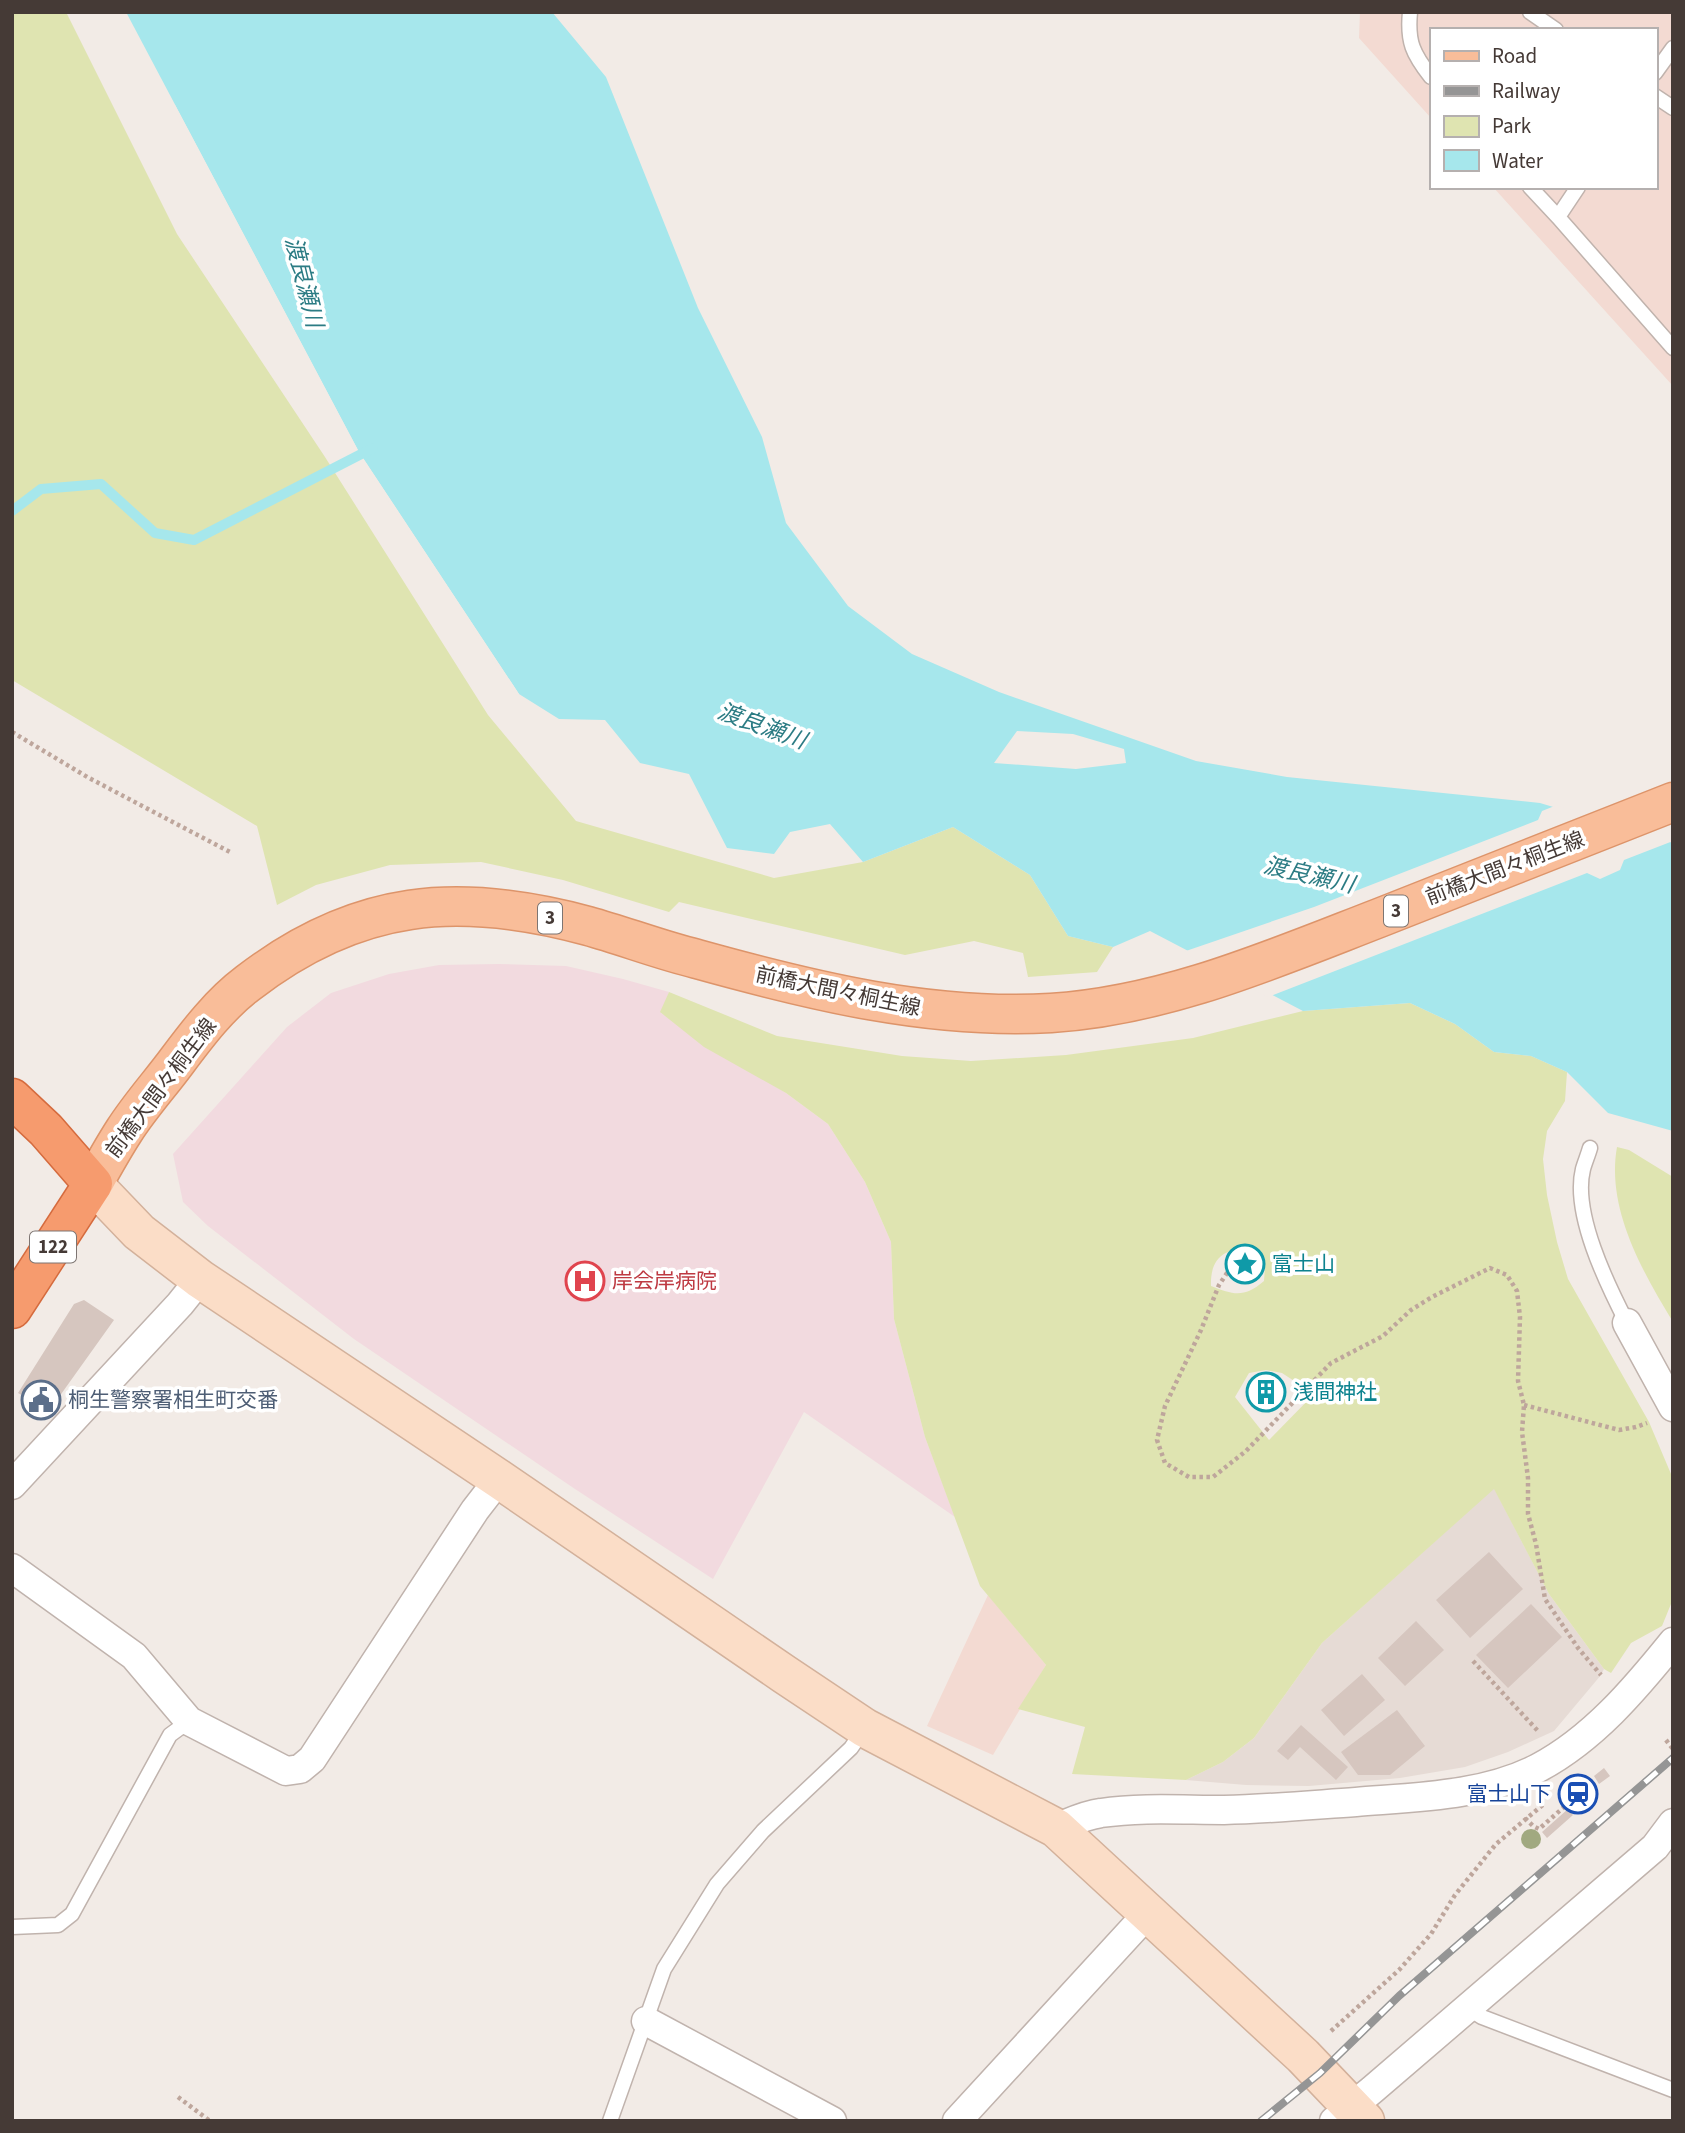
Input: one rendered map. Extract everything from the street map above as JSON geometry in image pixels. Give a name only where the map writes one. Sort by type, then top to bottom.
[{"type":"highway","points":[[12,1098],[46,1130],[93,1184]]},
{"type":"highway","name":"122","points":[[12,1309],[93,1184]]},
{"type":"main road","name":"前橋大間々桐生線","points":[[93,1184],[126,1128],[205,1024],[245,985],[326,934],[363,919],[403,909],[486,907],[536,915],[587,926],[695,959],[876,1002],[928,1009],[1009,1014],[1055,1013],[1114,1006],[1234,973],[1673,802]]},
{"type":"street","points":[[93,1184],[139,1232],[201,1279],[865,1728],[1056,1828],[1321,2073],[1350,2116],[1468,2008],[1655,1847],[1673,1823]]},
{"type":"street","points":[[12,1485],[201,1279]]},
{"type":"street","points":[[1628,1323],[1673,1407]]},
{"type":"street","points":[[12,1568],[134,1656],[188,1721],[286,1771],[299,1769],[312,1759],[475,1510],[499,1479]]},
{"type":"street","points":[[1056,1828],[1102,1813],[1137,1810],[1226,1810],[1379,1800],[1433,1795],[1514,1779],[1560,1755],[1582,1738],[1636,1688],[1673,1642]]},
{"type":"street","points":[[957,2121],[1149,1912]]},
{"type":"street","points":[[646,2021],[832,2121]]},
{"type":"lane","points":[[1410,12],[1411,47],[1430,75]]},
{"type":"lane","points":[[1530,12],[1553,28]]},
{"type":"lane","points":[[1657,70],[1673,48]]},
{"type":"lane","points":[[1657,97],[1673,108]]},
{"type":"lane","points":[[1532,189],[1673,348]]},
{"type":"lane","points":[[1558,216],[1577,189]]},
{"type":"lane","points":[[1590,1148],[1582,1171],[1582,1211],[1609,1288],[1628,1323]]},
{"type":"lane","points":[[12,1927],[58,1925],[72,1914],[170,1735],[188,1721]]},
{"type":"lane","points":[[610,2121],[664,1969],[717,1884],[763,1831],[851,1748],[865,1728]]},
{"type":"lane","points":[[1468,2008],[1482,2017],[1673,2090]]},
{"type":"path","points":[[12,732],[89,778],[230,852]]},
{"type":"path","points":[[1245,1264],[1231,1267],[1219,1284],[1201,1330],[1165,1406],[1157,1440],[1165,1463],[1189,1477],[1213,1477],[1246,1451],[1331,1363],[1383,1336],[1411,1310],[1490,1268],[1507,1275],[1517,1291],[1520,1317],[1518,1381],[1524,1405],[1522,1432],[1528,1478],[1528,1514],[1545,1599],[1578,1648],[1601,1675]]},
{"type":"path","points":[[1524,1405],[1619,1430],[1636,1427]]},
{"type":"path","points":[[1473,1661],[1543,1736]]},
{"type":"path","points":[[1666,1740],[1673,1749]]},
{"type":"path","points":[[1322,2039],[1399,1970],[1432,1934],[1455,1895],[1496,1843],[1525,1818],[1539,1829],[1572,1800]]},
{"type":"path","points":[[178,2096],[210,2121]]},
{"type":"shaded area","points":[[1360,12],[1673,12],[1673,386],[1495,189],[1657,189],[1657,28],[1430,28],[1430,117],[1359,38]]},
{"type":"shaded area","name":"岸会岸病院","points":[[439,965],[566,966],[669,992],[661,1013],[786,1093],[828,1124],[865,1182],[891,1242],[894,1319],[925,1437],[955,1517],[804,1412],[713,1579],[354,1339],[208,1226],[183,1202],[173,1154],[287,1027],[331,993],[389,974]]},
{"type":"shaded area","points":[[1494,1488],[1549,1594],[1604,1669],[1554,1731],[1508,1752],[1465,1767],[1400,1778],[1309,1786],[1186,1780],[1223,1762],[1254,1738],[1322,1643]]},
{"type":"shaded area","points":[[988,1595],[1046,1665],[993,1755],[927,1726]]},
{"type":"green space","points":[[12,12],[66,12],[177,234],[325,457],[488,715],[576,821],[774,878],[863,862],[953,827],[1030,875],[1068,936],[1113,947],[1097,972],[1028,977],[1023,953],[974,941],[905,955],[679,902],[669,912],[563,880],[481,862],[390,865],[316,885],[277,905],[257,826],[12,680]]},
{"type":"green space","points":[[669,992],[777,1036],[902,1056],[971,1061],[1066,1055],[1193,1038],[1303,1011],[1410,1003],[1455,1024],[1494,1052],[1531,1056],[1567,1072],[1565,1101],[1547,1131],[1543,1159],[1547,1195],[1568,1279],[1649,1422],[1671,1474],[1673,1599],[1662,1626],[1631,1643],[1611,1673],[1604,1669],[1549,1594],[1494,1489],[1322,1643],[1254,1738],[1223,1762],[1186,1780],[1072,1774],[1085,1727],[1018,1709],[1046,1665],[980,1586],[925,1437],[894,1319],[891,1242],[865,1182],[828,1124],[786,1093],[704,1047],[660,1012]],"holes":[[[1253,1246],[1263,1257],[1264,1281],[1251,1290],[1239,1293],[1211,1286],[1213,1268],[1222,1256],[1235,1249]],[[1266,1370],[1282,1373],[1314,1394],[1269,1440],[1235,1397],[1249,1373]]]},
{"type":"green space","points":[[1617,1147],[1629,1150],[1673,1177],[1673,1322],[1629,1238],[1617,1193]]},
{"type":"water","name":"渡良瀬川","points":[[126,12],[552,12],[606,77],[698,308],[762,437],[786,523],[848,606],[912,654],[999,692],[1196,761],[1287,777],[1540,803],[1673,843],[1673,1131],[1608,1113],[1567,1072],[1531,1056],[1494,1052],[1455,1024],[1410,1003],[1303,1011],[1150,931],[1113,947],[1068,936],[1030,875],[953,827],[863,862],[830,824],[790,832],[774,854],[727,848],[689,774],[640,763],[605,720],[559,719],[519,694],[359,452]],"holes":[[[1017,731],[1073,734],[1124,749],[1126,763],[1076,769],[994,763]]]},
{"type":"pier","points":[[175,105],[359,452],[519,694],[517,696],[356,453],[175,113]]},
{"type":"pier","points":[[1557,805],[1673,841],[1624,860],[1620,870],[1600,879],[1587,873],[1268,997],[1183,952],[1314,907],[1538,820],[1542,811]]},
{"type":"building","points":[[84,1300],[114,1320],[49,1411],[18,1393],[74,1304]]},
{"type":"building","name":"浅間神社","points":[[1266,1376],[1282,1394],[1267,1408],[1250,1390]]},
{"type":"building","points":[[1489,1552],[1523,1589],[1470,1638],[1436,1600]]},
{"type":"building","points":[[1531,1604],[1562,1637],[1508,1688],[1476,1655]]},
{"type":"building","points":[[1416,1621],[1444,1650],[1405,1686],[1378,1658]]},
{"type":"building","points":[[1362,1674],[1385,1700],[1344,1736],[1321,1710]]},
{"type":"building","points":[[1397,1710],[1425,1746],[1390,1775],[1358,1775],[1341,1752]]},
{"type":"building","points":[[1301,1725],[1348,1767],[1336,1780],[1300,1747],[1288,1760],[1277,1751]]},
{"type":"building","points":[[1604,1768],[1610,1776],[1599,1784],[1594,1776]]},
{"type":"building","points":[[1568,1809],[1573,1815],[1547,1838],[1542,1832]]},
{"type":"waterway","points":[[12,511],[41,489],[101,484],[155,533],[194,540],[373,448]]},
{"type":"railway","points":[[1261,2121],[1320,2073],[1399,1996],[1673,1758]]},
{"type":"place","name":"富士山","points":[[1245,1264]]},
{"type":"place","name":"岸会岸病院","points":[[585,1281]]},
{"type":"place","name":"浅間神社","points":[[1266,1392]]},
{"type":"place","name":"桐生警察署相生町交番","points":[[41,1400]]},
{"type":"place","name":"富士山下","points":[[1578,1794]]}]
